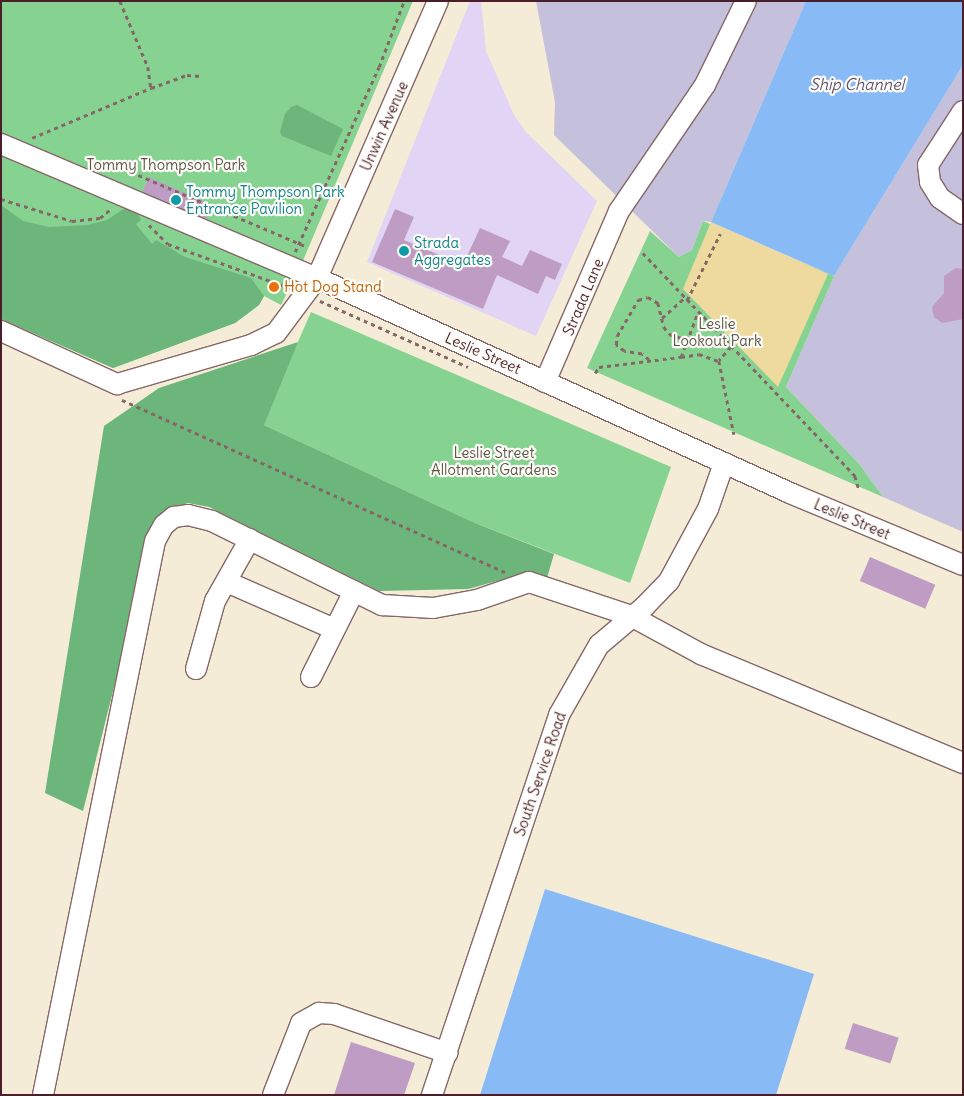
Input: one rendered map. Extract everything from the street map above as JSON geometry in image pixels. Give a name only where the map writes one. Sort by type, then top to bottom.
[{"type":"street","name":"Unwin Avenue","points":[[117,384],[268,338],[282,327],[317,278],[438,1]]},
{"type":"street","name":"Strada Lane","points":[[546,382],[619,211],[704,85],[746,1]]},
{"type":"street","points":[[963,111],[928,164],[930,182],[940,198],[963,214]]},
{"type":"street","name":"Leslie Street","points":[[1,144],[317,278],[724,463],[963,566]]},
{"type":"street","points":[[1,331],[117,384]]},
{"type":"street","name":"South Service Road","points":[[432,1095],[559,715],[599,645],[668,580],[686,552],[708,509],[724,463]]},
{"type":"street","points":[[43,1095],[158,535],[168,521],[188,515],[207,519],[382,605],[433,608],[478,600],[529,582],[631,616],[701,654],[963,763]]},
{"type":"street","points":[[196,669],[215,601],[250,539]]},
{"type":"street","points":[[227,582],[334,629]]},
{"type":"street","points":[[311,677],[354,591]]},
{"type":"street","points":[[273,1095],[300,1023],[319,1013],[334,1014],[447,1053]]},
{"type":"path","points":[[120,1],[148,67],[151,88]]},
{"type":"path","points":[[293,256],[378,67],[404,1]]},
{"type":"path","points":[[22,152],[32,138],[151,88],[187,75],[200,76]]},
{"type":"path","points":[[131,172],[305,246]]},
{"type":"path","points":[[1,199],[57,218],[80,221],[107,214],[117,193]]},
{"type":"path","points":[[137,202],[152,229],[168,244],[281,285]]},
{"type":"path","points":[[662,318],[686,299],[720,234]]},
{"type":"path","points":[[643,253],[854,476],[859,489]]},
{"type":"path","points":[[649,360],[642,354],[619,348],[616,340],[635,305],[643,297],[658,303],[669,334],[693,342]]},
{"type":"path","points":[[681,356],[698,312]]},
{"type":"path","points":[[719,361],[731,347]]},
{"type":"path","points":[[595,373],[599,367],[699,354],[719,361]]},
{"type":"path","points":[[719,361],[734,434]]},
{"type":"path","points":[[117,384],[122,400],[529,582]]},
{"type":"shaded area","points":[[470,1],[481,1],[486,51],[514,115],[526,132],[597,201],[536,336],[367,262]]},
{"type":"shaded area","points":[[536,1],[806,1],[711,222],[703,221],[692,250],[679,257],[554,135],[555,102]]},
{"type":"shaded area","points":[[963,65],[963,532],[883,497],[861,466],[786,387],[834,276]]},
{"type":"green space","name":"Tommy Thompson Park","points":[[1,1],[413,1],[302,263],[281,305],[264,296],[259,305],[235,323],[113,368],[1,319]]},
{"type":"green space","points":[[297,105],[343,129],[331,156],[282,136],[280,132],[285,114],[291,107]]},
{"type":"green space","points":[[1,205],[23,221],[49,227],[87,225],[107,220],[125,208],[138,214],[141,220],[136,224],[152,244],[156,240],[185,257],[251,278],[264,296],[259,305],[235,323],[113,368],[1,319]]},
{"type":"green space","name":"Leslie Lookout Park","points":[[703,221],[834,276],[786,387],[861,466],[883,497],[587,368],[650,231],[679,257],[692,250]]},
{"type":"green space","name":"Leslie Street Allotment Gardens","points":[[311,312],[671,467],[630,583],[475,523],[262,424]]},
{"type":"green space","points":[[298,342],[264,425],[475,523],[554,554],[547,578],[523,574],[468,589],[379,591],[209,507],[188,503],[171,509],[155,523],[83,811],[45,793],[104,426],[159,388]]},
{"type":"sand","points":[[711,222],[828,274],[778,387],[683,289]]},
{"type":"water","name":"Ship Channel","points":[[806,1],[963,1],[963,65],[834,276],[711,222]]},
{"type":"water","points":[[545,889],[814,974],[776,1095],[480,1095]]},
{"type":"building","name":"Tommy Thompson Park Entrance Pavilion","points":[[149,177],[212,205],[206,220],[142,192]]},
{"type":"building","name":"Strada Aggregates","points":[[395,209],[414,217],[404,240],[463,265],[480,228],[510,241],[502,257],[522,266],[530,250],[562,264],[555,280],[546,276],[538,294],[497,275],[483,309],[372,262]]},
{"type":"building","points":[[956,268],[963,269],[963,319],[942,323],[934,317],[932,307],[944,293],[944,276]]},
{"type":"building","points":[[870,557],[935,585],[925,609],[860,581]]},
{"type":"building","points":[[853,1023],[899,1038],[890,1064],[845,1049]]},
{"type":"building","points":[[351,1042],[415,1063],[404,1095],[334,1095]]},
{"type":"place","name":"Tommy Thompson Park Entrance Pavilion","points":[[176,200]]},
{"type":"place","name":"Strada Aggregates","points":[[404,251]]},
{"type":"place","name":"Hot Dog Stand","points":[[274,287]]}]
